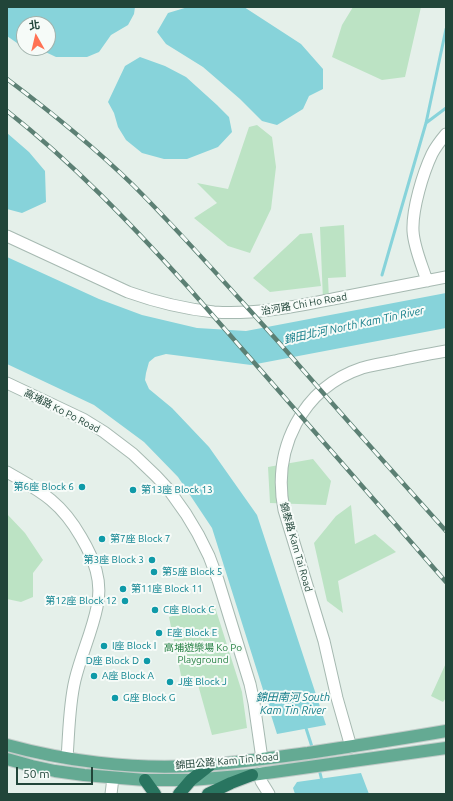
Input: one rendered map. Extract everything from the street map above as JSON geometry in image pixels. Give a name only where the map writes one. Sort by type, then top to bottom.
[{"type":"highway","points":[[180,794],[191,780],[210,765]]},
{"type":"highway","points":[[208,794],[231,783],[256,774]]},
{"type":"highway","points":[[145,780],[155,794]]},
{"type":"main road","points":[[408,738],[446,724]]},
{"type":"main road","name":"錦田公路 Kam Tin Road","points":[[7,745],[67,758],[105,763],[189,766],[210,765],[348,747],[446,731]]},
{"type":"main road","name":"錦田公路 Kam Tin Road","points":[[7,759],[32,766],[84,776],[145,780],[191,780],[215,779],[256,774],[446,748]]},
{"type":"street","points":[[427,280],[415,245],[413,231],[414,218],[428,163],[436,147],[446,134]]},
{"type":"street","name":"治河路 Chi Ho Road","points":[[7,236],[128,292],[169,305],[208,311],[245,312],[277,310],[446,277]]},
{"type":"street","name":"錦泰路 Kam Tai Road","points":[[348,747],[324,640],[284,510],[280,478],[282,461],[293,428],[302,413],[318,394],[334,382],[348,374],[368,366],[446,351]]},
{"type":"street","name":"高埔路 Ko Po Road","points":[[7,383],[83,419],[113,438],[133,454],[156,476],[175,498],[201,540],[213,568],[248,676],[267,758]]},
{"type":"street","points":[[7,472],[43,493],[66,515],[88,549],[98,576],[98,606],[76,677],[72,695],[67,758]]},
{"type":"street","points":[[256,774],[269,794]]},
{"type":"street","points":[[111,794],[113,778]]},
{"type":"green space","points":[[353,7],[421,7],[405,77],[382,80],[332,57],[342,25]]},
{"type":"green space","points":[[257,125],[272,137],[276,167],[271,209],[250,253],[228,246],[194,218],[217,203],[197,183],[228,189],[249,127]]},
{"type":"green space","points":[[344,225],[346,277],[328,278],[329,299],[323,300],[320,227]]},
{"type":"green space","points":[[312,233],[321,286],[270,292],[253,278],[300,234]]},
{"type":"green space","points":[[313,459],[331,481],[326,505],[270,503],[268,467]]},
{"type":"green space","points":[[351,505],[355,544],[375,534],[396,552],[338,581],[343,613],[327,601],[314,543],[336,516]]},
{"type":"green space","points":[[7,514],[25,533],[43,560],[33,573],[33,597],[21,602],[7,599]]},
{"type":"green space","name":"高埔遊樂場 Ko Po Playground","points":[[214,604],[242,692],[247,728],[212,735],[197,681],[183,685],[169,617]]},
{"type":"green space","points":[[446,663],[446,698],[443,702],[431,696]]},
{"type":"water","points":[[7,7],[135,7],[134,14],[128,25],[111,35],[99,52],[87,57],[54,56],[56,56],[56,16],[16,16],[16,42],[7,36]]},
{"type":"water","points":[[188,7],[244,7],[301,44],[323,69],[323,89],[309,96],[303,109],[277,125],[262,121],[240,99],[203,67],[166,44],[157,32],[168,13]]},
{"type":"water","points":[[140,57],[165,66],[186,77],[229,117],[232,132],[218,147],[187,159],[164,159],[142,153],[126,140],[118,127],[114,113],[108,102],[125,66]]},
{"type":"water","points":[[7,133],[29,152],[45,171],[46,202],[22,213],[7,209]]},
{"type":"water","name":"錦田北河 North Kam Tin River","points":[[7,257],[99,299],[142,315],[197,328],[246,331],[446,293],[446,328],[251,365],[166,354],[155,357],[149,362],[145,380],[149,389],[172,408],[209,447],[257,515],[326,725],[277,734],[212,528],[178,477],[144,442],[94,405],[7,364]]},
{"type":"water","points":[[361,773],[369,794],[295,794],[293,788],[297,782]]},
{"type":"waterway","points":[[382,275],[426,123],[446,29]]},
{"type":"waterway","points":[[426,123],[446,108]]},
{"type":"waterway","name":"錦田南河 South Kam Tin River","points":[[305,725],[313,750]]},
{"type":"waterway","name":"錦田南河 South Kam Tin River","points":[[319,769],[322,781]]},
{"type":"railway","points":[[7,79],[88,143],[133,185],[209,265],[446,531]]},
{"type":"railway","points":[[7,111],[78,173],[145,240],[188,287],[446,582]]},
{"type":"place","name":"第6座 Block 6","points":[[82,487]]},
{"type":"place","name":"第13座 Block 13","points":[[133,490]]},
{"type":"place","name":"第7座 Block 7","points":[[102,539]]},
{"type":"place","name":"第3座 Block 3","points":[[152,560]]},
{"type":"place","name":"第5座 Block 5","points":[[154,572]]},
{"type":"place","name":"第11座 Block 11","points":[[123,589]]},
{"type":"place","name":"第12座 Block 12","points":[[125,601]]},
{"type":"place","name":"C座 Block C","points":[[155,610]]},
{"type":"place","name":"E座 Block E","points":[[159,633]]},
{"type":"place","name":"I座 Block I","points":[[104,646]]},
{"type":"place","name":"D座 Block D","points":[[147,661]]},
{"type":"place","name":"A座 Block A","points":[[94,676]]},
{"type":"place","name":"J座 Block J","points":[[170,682]]},
{"type":"place","name":"G座 Block G","points":[[115,698]]}]
